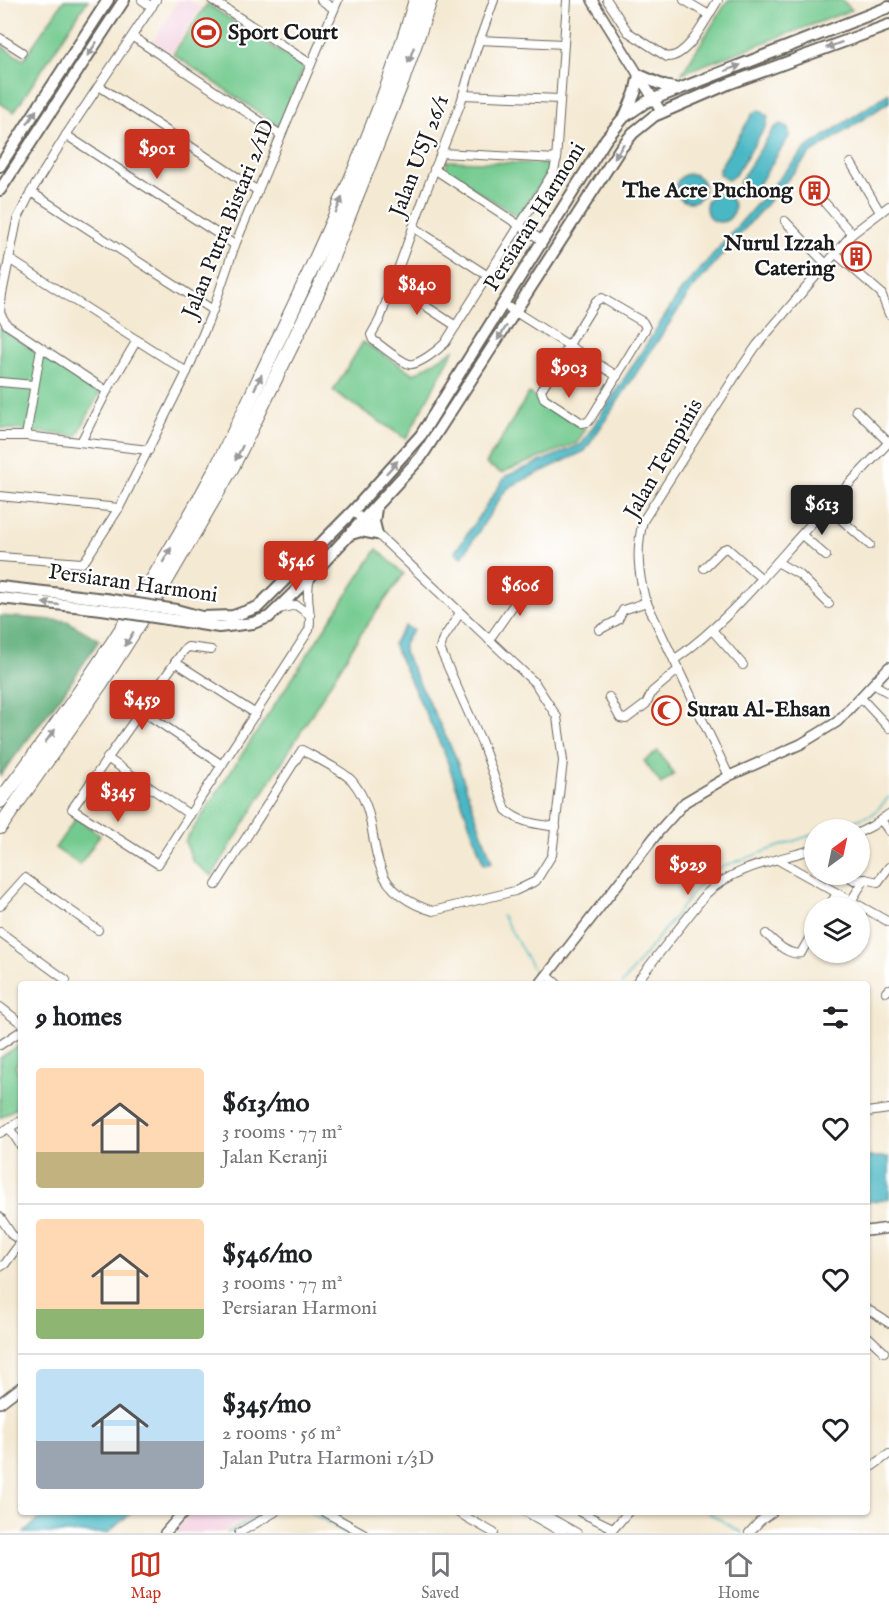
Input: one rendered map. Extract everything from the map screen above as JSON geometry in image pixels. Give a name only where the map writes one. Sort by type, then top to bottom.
[{"type":"highway","points":[[0,801],[91,678],[214,473],[309,276],[371,127],[416,0]]},
{"type":"highway","points":[[0,827],[101,683],[164,584],[232,467],[320,287],[402,81],[430,0]]},
{"type":"main road","points":[[0,166],[108,0]]},
{"type":"main road","points":[[0,190],[124,0]]},
{"type":"main road","name":"Persiaran Harmoni","points":[[0,587],[175,615],[233,616],[258,607],[353,511],[421,435],[606,139],[624,117],[639,106],[678,89],[889,7]]},
{"type":"main road","name":"Persiaran Harmoni","points":[[175,615],[219,627],[253,623],[269,617],[351,534],[421,457],[625,142],[640,126],[662,112],[729,84],[889,25]]},
{"type":"main road","points":[[624,117],[635,93],[639,75],[663,86],[678,89]]},
{"type":"main road","points":[[351,534],[361,531],[377,534],[374,515],[377,504]]},
{"type":"main road","name":"Persiaran Harmoni","points":[[0,598],[104,604]]},
{"type":"street","points":[[107,391],[7,325],[0,313],[17,220],[31,192],[66,135],[154,3],[142,0]]},
{"type":"street","points":[[212,0],[311,64]]},
{"type":"street","points":[[321,0],[334,9]]},
{"type":"street","name":"Jalan Putra Bistari 2/1D","points":[[0,557],[82,563],[119,508],[187,372],[213,310],[235,245],[338,0]]},
{"type":"street","name":"Jalan USJ 26/1","points":[[456,326],[441,348],[416,363],[409,364],[373,340],[371,334],[378,324],[412,227],[463,95],[479,40],[494,0]]},
{"type":"street","points":[[392,284],[456,326],[554,171],[557,159],[567,0]]},
{"type":"street","points":[[592,0],[662,112]]},
{"type":"street","points":[[607,0],[624,28],[667,57],[676,56],[685,51],[718,0]]},
{"type":"street","points":[[684,0],[709,15]]},
{"type":"street","points":[[133,37],[281,135]]},
{"type":"street","points":[[0,38],[22,52]]},
{"type":"street","points":[[479,40],[564,44]]},
{"type":"street","points":[[99,86],[258,191]]},
{"type":"street","points":[[463,95],[560,99]]},
{"type":"street","points":[[66,135],[235,245]]},
{"type":"street","points":[[441,153],[557,159]]},
{"type":"street","points":[[851,163],[880,212]]},
{"type":"street","points":[[434,169],[543,241]]},
{"type":"street","points":[[31,192],[213,310]]},
{"type":"street","points":[[825,203],[852,234]]},
{"type":"street","name":"Jalan Tempinis","points":[[729,776],[647,602],[639,567],[639,543],[643,521],[746,360],[852,234],[889,206]]},
{"type":"street","points":[[785,221],[826,264]]},
{"type":"street","points":[[412,227],[488,276]]},
{"type":"street","points":[[835,253],[881,293],[889,314]]},
{"type":"street","points":[[9,259],[187,372]]},
{"type":"street","points":[[602,298],[643,322],[646,328],[588,422],[582,423],[541,393],[568,345],[596,301],[602,298]]},
{"type":"street","points":[[503,304],[616,376]]},
{"type":"street","points":[[81,442],[137,340]]},
{"type":"street","points":[[26,436],[41,348]]},
{"type":"street","points":[[0,382],[34,386]]},
{"type":"street","points":[[674,660],[738,606],[889,442],[856,410]]},
{"type":"street","points":[[0,436],[26,436],[149,450]]},
{"type":"street","points":[[0,496],[119,508]]},
{"type":"street","points":[[827,507],[870,545]]},
{"type":"street","points":[[216,885],[302,750],[352,780],[368,806],[381,870],[402,896],[422,907],[433,911],[515,891],[536,881],[552,855],[563,761],[557,717],[535,683],[353,511]]},
{"type":"street","points":[[802,535],[826,556]]},
{"type":"street","points":[[704,568],[722,549],[727,548],[762,579]]},
{"type":"street","points":[[777,562],[800,575],[830,604]]},
{"type":"street","points":[[212,650],[188,647],[184,650],[72,809],[158,864],[309,630],[311,621],[307,596],[310,577]]},
{"type":"street","points":[[489,640],[530,581]]},
{"type":"street","points":[[599,630],[618,620],[623,610],[647,602]]},
{"type":"street","name":"Persiaran Harmoni","points":[[275,611],[289,605],[296,605],[310,615]]},
{"type":"street","points":[[460,613],[443,639],[440,649],[482,743],[506,810],[513,817],[523,821],[556,827]]},
{"type":"street","points":[[712,630],[743,665]]},
{"type":"street","points":[[175,662],[256,714]]},
{"type":"street","points":[[543,981],[664,825],[685,802],[729,776],[801,744],[837,722],[889,667]]},
{"type":"street","points":[[609,697],[620,718],[626,718],[646,704],[652,692],[679,669]]},
{"type":"street","points":[[873,684],[889,693]]},
{"type":"street","points":[[861,698],[889,728]]},
{"type":"street","points":[[141,710],[222,765]]},
{"type":"street","points":[[107,758],[190,814]]},
{"type":"street","points":[[870,826],[889,814]]},
{"type":"street","points":[[881,820],[889,831]]},
{"type":"street","points":[[637,981],[716,884],[729,877],[804,852]]},
{"type":"street","points":[[778,860],[844,897]]},
{"type":"street","points":[[870,880],[878,882],[889,867]]},
{"type":"street","points":[[0,906],[25,878],[98,930]]},
{"type":"street","points":[[835,897],[837,893]]},
{"type":"street","points":[[870,912],[889,922]]},
{"type":"street","points":[[0,933],[66,980]]},
{"type":"street","points":[[766,934],[797,955],[801,954],[804,948]]},
{"type":"street","points":[[0,1007],[18,1021]]},
{"type":"street","points":[[0,1045],[18,1033]]},
{"type":"street","points":[[870,1112],[889,1109]]},
{"type":"street","points":[[0,1133],[18,1123]]},
{"type":"street","points":[[10,1129],[18,1141]]},
{"type":"street","points":[[0,1217],[18,1240]]},
{"type":"street","points":[[870,1231],[889,1228]]},
{"type":"street","points":[[0,1267],[5,1264],[18,1246]]},
{"type":"street","points":[[870,1311],[889,1323]]},
{"type":"street","points":[[870,1339],[884,1352]]},
{"type":"street","points":[[0,1403],[18,1389]]},
{"type":"street","points":[[870,1468],[889,1454]]},
{"type":"street","points":[[165,1533],[182,1515]]},
{"type":"street","points":[[239,1533],[270,1515]]},
{"type":"street","points":[[331,1515],[363,1533]]},
{"type":"street","points":[[462,1515],[494,1533]]},
{"type":"street","points":[[531,1515],[563,1533]]},
{"type":"street","points":[[545,1515],[576,1533]]},
{"type":"street","points":[[585,1515],[611,1531],[625,1515]]},
{"type":"street","points":[[750,1532],[770,1515]]},
{"type":"shaded area","points":[[179,0],[188,0],[200,7],[172,52],[153,41]]},
{"type":"shaded area","points":[[189,1515],[255,1515],[220,1533],[173,1533]]},
{"type":"green space","points":[[64,0],[88,0],[14,112],[0,103],[0,45],[23,60]]},
{"type":"green space","points":[[728,0],[842,0],[852,10],[682,73]]},
{"type":"green space","points":[[207,4],[304,67],[280,127],[173,54]]},
{"type":"green space","points":[[446,161],[549,164],[548,173],[518,217],[448,172]]},
{"type":"green space","points":[[0,328],[100,392],[77,436],[0,428]]},
{"type":"green space","points":[[363,342],[414,374],[454,350],[406,439],[333,391]]},
{"type":"green space","points":[[529,393],[585,430],[577,443],[501,473],[486,464]]},
{"type":"green space","points":[[377,549],[404,574],[364,629],[212,876],[193,862],[185,841]]},
{"type":"green space","points":[[0,616],[67,621],[99,640],[70,684],[0,776]]},
{"type":"green space","points":[[658,751],[674,774],[661,784],[644,761]]},
{"type":"green space","points":[[76,818],[100,835],[80,865],[55,848]]},
{"type":"green space","points":[[18,1046],[18,1064],[15,1066],[18,1072],[18,1107],[0,1118],[0,1058]]},
{"type":"water","points":[[889,93],[889,102],[810,154],[690,292],[585,451],[511,486],[505,491],[462,557],[455,552],[506,476],[582,444],[681,291],[805,149]]},
{"type":"water","points":[[759,110],[768,116],[766,126],[735,175],[728,180],[719,174],[720,167],[753,113]]},
{"type":"water","points":[[780,124],[787,127],[790,135],[754,192],[743,194],[739,188],[740,181],[774,128]]},
{"type":"water","points":[[690,174],[700,178],[704,188],[700,198],[690,202],[680,198],[676,188],[680,178]]},
{"type":"water","points":[[720,194],[730,198],[734,208],[730,218],[720,222],[710,218],[706,208],[710,198]]},
{"type":"water","points":[[405,626],[413,630],[404,643],[404,652],[454,753],[492,862],[484,865],[444,752],[393,644]]},
{"type":"water","points":[[870,1157],[889,1157],[889,1199],[870,1202]]},
{"type":"water","points":[[43,1515],[129,1515],[108,1533],[24,1533]]},
{"type":"waterway","points":[[859,819],[873,814],[889,797]]},
{"type":"waterway","points":[[624,981],[710,871],[804,838]]},
{"type":"waterway","points":[[502,915],[536,974],[537,981]]},
{"type":"waterway","points":[[315,1515],[346,1533]]},
{"type":"waterway","points":[[713,1515],[742,1533]]},
{"type":"waterway","points":[[227,1533],[255,1518]]},
{"type":"place","name":"Sport Court","points":[[207,33]]},
{"type":"place","name":"The Acre Puchong","points":[[814,191]]},
{"type":"place","name":"Nurul Izzah Catering","points":[[856,257]]},
{"type":"place","name":"Surau Al-Ehsan","points":[[666,710]]}]
